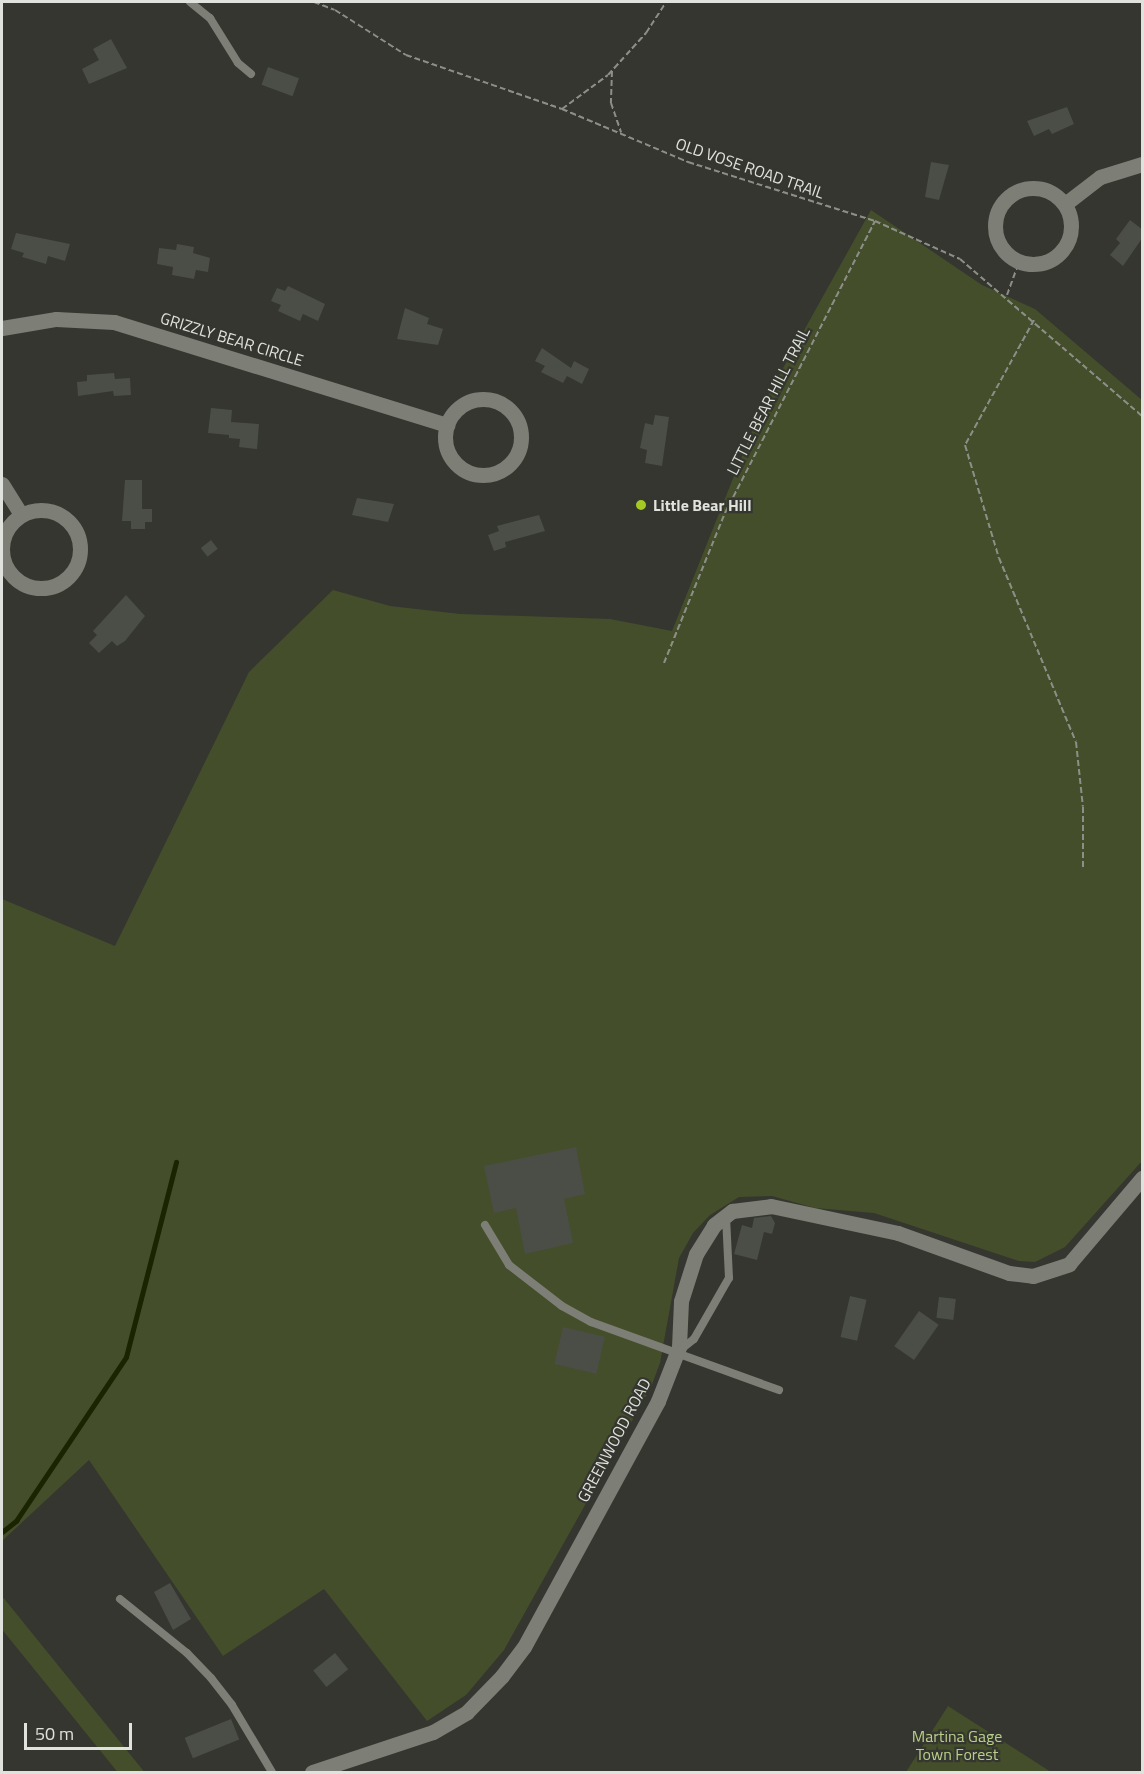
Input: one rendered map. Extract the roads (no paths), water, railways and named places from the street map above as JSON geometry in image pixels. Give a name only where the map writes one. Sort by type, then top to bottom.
[{"type":"street","points":[[1065,204],[1100,177],[1143,164]]},
{"type":"street","points":[[1031,187],[1044,189],[1065,204],[1071,227],[1063,250],[1043,263],[1019,262],[1008,255],[997,239],[994,220],[999,207],[1018,190],[1031,187]]},
{"type":"street","name":"GRIZZLY BEAR CIRCLE","points":[[2,328],[56,318],[114,322],[447,425]]},
{"type":"street","points":[[484,399],[499,403],[516,419],[521,434],[519,450],[510,463],[498,472],[475,474],[460,467],[450,456],[446,441],[447,425],[455,412],[468,402],[484,399]]},
{"type":"street","points":[[2,484],[21,516]]},
{"type":"street","points":[[45,510],[57,513],[76,530],[80,542],[79,560],[69,577],[60,584],[34,588],[21,584],[4,563],[4,536],[21,516],[45,510]]},
{"type":"street","points":[[726,1215],[747,1206],[771,1206],[898,1233],[1010,1273],[1033,1276],[1069,1264],[1143,1178]]},
{"type":"street","name":"GREENWOOD ROAD","points":[[312,1773],[434,1732],[467,1712],[502,1676],[524,1647],[658,1401],[677,1353],[681,1301],[696,1254],[714,1225],[726,1215]]},
{"type":"lane","points":[[190,2],[210,18],[238,63],[251,74]]},
{"type":"lane","points":[[677,1353],[694,1339],[729,1278],[726,1215]]},
{"type":"lane","points":[[484,1225],[509,1265],[562,1306],[591,1322],[779,1390]]},
{"type":"lane","points":[[120,1599],[188,1653],[211,1678],[232,1705],[272,1773]]},
{"type":"waterway","points":[[2,1532],[16,1521],[126,1357],[176,1162]]},
{"type":"place","name":"Little Bear Hill","points":[[641,505]]},
{"type":"park label","name":"Martina Gage Town Forest","points":[[957,1745]]}]
